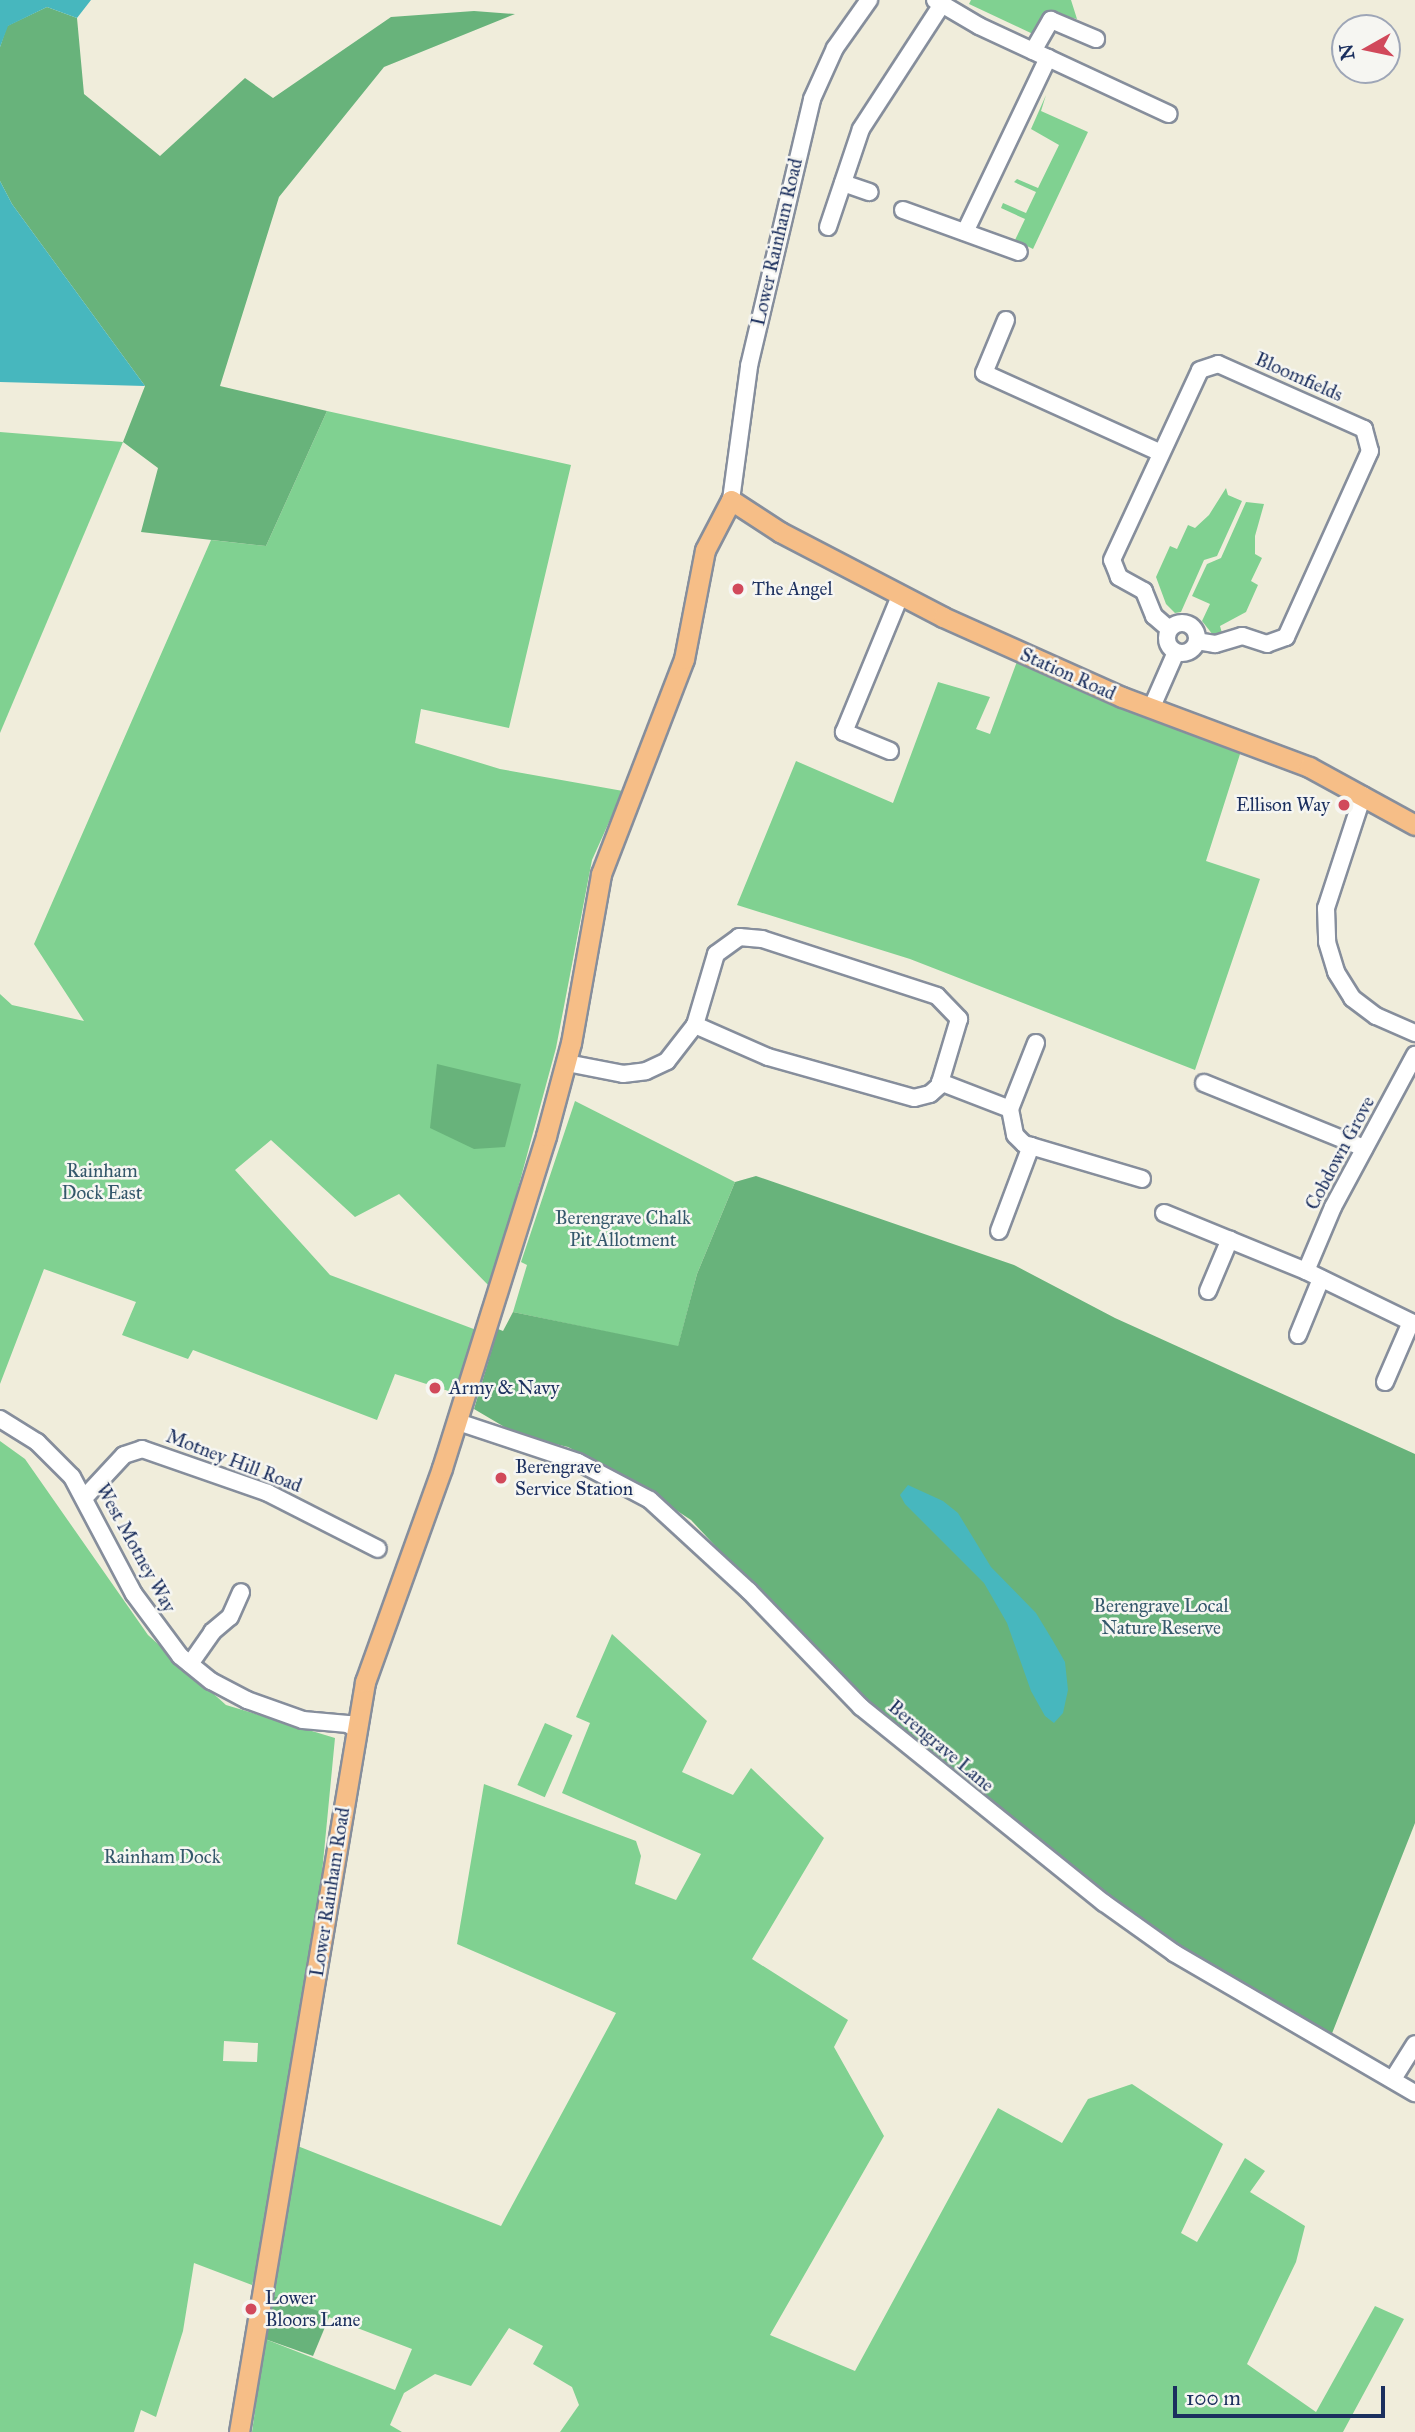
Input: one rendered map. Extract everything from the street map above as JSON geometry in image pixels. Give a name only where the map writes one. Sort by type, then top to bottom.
[{"type":"main road","name":"Station Road","points":[[732,500],[780,532],[900,596],[1151,709],[1309,766],[1415,825]]},
{"type":"main road","name":"Lower Rainham Road","points":[[239,2432],[365,1682],[385,1619],[458,1422],[567,1063],[601,874],[681,666],[705,551],[732,500]]},
{"type":"street","name":"Lower Rainham Road","points":[[732,500],[749,366],[812,100],[835,48],[869,0]]},
{"type":"street","points":[[828,227],[866,119],[938,3],[1040,55],[1169,114]]},
{"type":"street","points":[[965,232],[1040,55],[1051,20],[1096,39]]},
{"type":"street","points":[[843,183],[869,192]]},
{"type":"street","points":[[903,210],[1019,252]]},
{"type":"street","points":[[1006,320],[984,373],[1161,453]]},
{"type":"street","name":"Bloomfields","points":[[1218,364],[1364,429],[1369,439],[1370,451],[1286,637],[1267,644],[1242,636],[1215,644],[1197,640],[1189,651],[1176,652],[1167,643],[1169,629],[1155,618],[1144,592],[1119,577],[1112,560],[1200,370],[1218,364]]},
{"type":"street","points":[[890,751],[844,732],[900,596]]},
{"type":"street","points":[[1169,629],[1180,622],[1189,624],[1197,640]]},
{"type":"street","points":[[1151,709],[1176,652]]},
{"type":"street","points":[[1363,795],[1326,908],[1327,942],[1336,972],[1352,998],[1376,1016],[1415,1033]]},
{"type":"street","points":[[567,1063],[612,1074],[646,1071],[680,1049],[695,1025],[717,952],[735,938],[759,938],[937,996],[959,1019],[940,1082],[930,1094],[914,1098],[768,1057],[695,1025]]},
{"type":"street","points":[[1036,1042],[1010,1109],[1015,1135],[1031,1146],[1142,1178]]},
{"type":"street","name":"Cobdown Grove","points":[[1306,1271],[1364,1148],[1415,1055]]},
{"type":"street","points":[[940,1082],[1010,1109]]},
{"type":"street","points":[[1204,1083],[1364,1148]]},
{"type":"street","points":[[999,1231],[1031,1146]]},
{"type":"street","points":[[1164,1213],[1306,1271],[1413,1323],[1385,1382]]},
{"type":"street","points":[[1209,1291],[1230,1239]]},
{"type":"street","points":[[1298,1335],[1321,1279]]},
{"type":"street","name":"West Motney Way","points":[[0,1419],[48,1451],[85,1497],[156,1628],[190,1664],[247,1700],[303,1720],[348,1724],[357,1730]]},
{"type":"street","name":"Berengrave Lane","points":[[458,1422],[585,1465],[650,1500],[749,1591],[861,1707],[1104,1903],[1174,1953],[1415,2093]]},
{"type":"street","name":"Motney Hill Road","points":[[85,1497],[124,1455],[142,1449],[268,1493],[378,1549]]},
{"type":"street","points":[[190,1664],[212,1632],[230,1618],[241,1592]]},
{"type":"street","points":[[1393,2079],[1415,2045]]},
{"type":"green space","points":[[971,0],[1071,0],[1077,19],[1051,14],[1035,35],[969,4]]},
{"type":"green space","points":[[47,7],[77,18],[84,94],[160,156],[245,78],[273,98],[391,17],[474,11],[515,14],[384,67],[279,197],[220,386],[327,411],[266,546],[141,532],[158,468],[123,442],[145,386],[12,204],[0,181],[0,47],[7,26]]},
{"type":"green space","points":[[1046,95],[1041,111],[1088,132],[1033,249],[1015,240],[1025,219],[1001,208],[1003,203],[1026,213],[1036,192],[1014,182],[1017,179],[1038,188],[1059,145],[1031,129]]},
{"type":"green space","name":"Rainham Dock East","points":[[327,411],[571,465],[509,728],[421,709],[415,743],[500,769],[623,791],[592,860],[556,1048],[491,1288],[399,1194],[355,1217],[271,1140],[235,1170],[330,1275],[479,1331],[458,1394],[395,1374],[377,1420],[193,1350],[188,1359],[122,1335],[136,1302],[44,1269],[0,1384],[0,994],[12,1005],[84,1021],[34,944],[211,540],[266,546]]},
{"type":"green space","points":[[0,432],[123,442],[0,733]]},
{"type":"green space","points":[[1226,488],[1228,495],[1242,501],[1217,556],[1204,560],[1181,612],[1175,613],[1166,604],[1156,577],[1170,546],[1177,549],[1188,525],[1195,528],[1209,515]]},
{"type":"green space","points":[[1246,502],[1264,504],[1255,536],[1255,554],[1262,558],[1251,581],[1258,585],[1246,612],[1220,626],[1222,633],[1213,635],[1202,621],[1210,604],[1192,596],[1207,564],[1221,558]]},
{"type":"green space","points":[[1019,656],[1241,751],[1206,861],[1260,879],[1195,1070],[910,959],[737,905],[796,761],[893,803],[938,682],[990,697],[976,729],[990,734]]},
{"type":"green space","points":[[437,1064],[521,1084],[505,1147],[474,1149],[430,1128]]},
{"type":"green space","name":"Berengrave Chalk Pit Allotment","points":[[575,1101],[735,1182],[697,1274],[678,1347],[513,1312],[527,1265],[521,1262]]},
{"type":"green space","name":"Berengrave Local Nature Reserve","points":[[756,1176],[1014,1265],[1115,1318],[1415,1454],[1415,1823],[1331,2036],[1147,1927],[911,1742],[807,1644],[691,1520],[629,1479],[568,1447],[520,1436],[474,1409],[498,1329],[503,1331],[513,1312],[678,1346],[697,1274],[735,1182]]},
{"type":"green space","name":"Rainham Dock","points":[[0,1441],[25,1459],[148,1635],[226,1705],[335,1738],[320,1894],[269,2219],[252,2285],[194,2263],[183,2331],[156,2417],[141,2410],[134,2432],[0,2432]],"holes":[[[224,2041],[258,2043],[257,2062],[223,2061]]]},
{"type":"green space","points":[[612,1634],[707,1721],[682,1772],[733,1795],[751,1768],[824,1838],[752,1959],[848,2020],[834,2047],[884,2136],[770,2335],[855,2371],[998,2108],[1062,2143],[1088,2099],[1132,2084],[1223,2144],[1181,2233],[1197,2242],[1245,2158],[1265,2171],[1250,2192],[1305,2226],[1296,2262],[1247,2364],[1316,2412],[1375,2306],[1404,2319],[1343,2432],[560,2432],[579,2405],[572,2387],[533,2364],[543,2346],[509,2328],[471,2386],[435,2374],[404,2393],[390,2425],[402,2432],[252,2432],[265,2339],[395,2390],[412,2349],[274,2296],[295,2145],[501,2226],[616,2013],[457,1944],[484,1784],[636,1841],[641,1856],[635,1884],[676,1900],[701,1854],[562,1793],[590,1723],[576,1717]]},
{"type":"green space","points":[[545,1723],[572,1735],[545,1797],[517,1785]]},
{"type":"green space","points":[[274,2296],[330,2315],[313,2356],[265,2339]]},
{"type":"water","points":[[0,0],[91,0],[77,18],[47,7],[8,26],[0,47]]},
{"type":"water","points":[[0,181],[12,204],[145,386],[0,382]]},
{"type":"water","points":[[908,1485],[943,1501],[958,1513],[991,1567],[1036,1613],[1065,1662],[1068,1690],[1063,1713],[1054,1723],[1045,1716],[1031,1691],[1007,1623],[984,1583],[905,1504],[900,1495]]},
{"type":"place","name":"The Angel","points":[[738,589]]},
{"type":"place","name":"Ellison Way","points":[[1344,805]]},
{"type":"place","name":"Army & Navy","points":[[435,1388]]},
{"type":"place","name":"Berengrave Service Station","points":[[501,1478]]},
{"type":"place","name":"Lower Bloors Lane","points":[[251,2309]]}]
